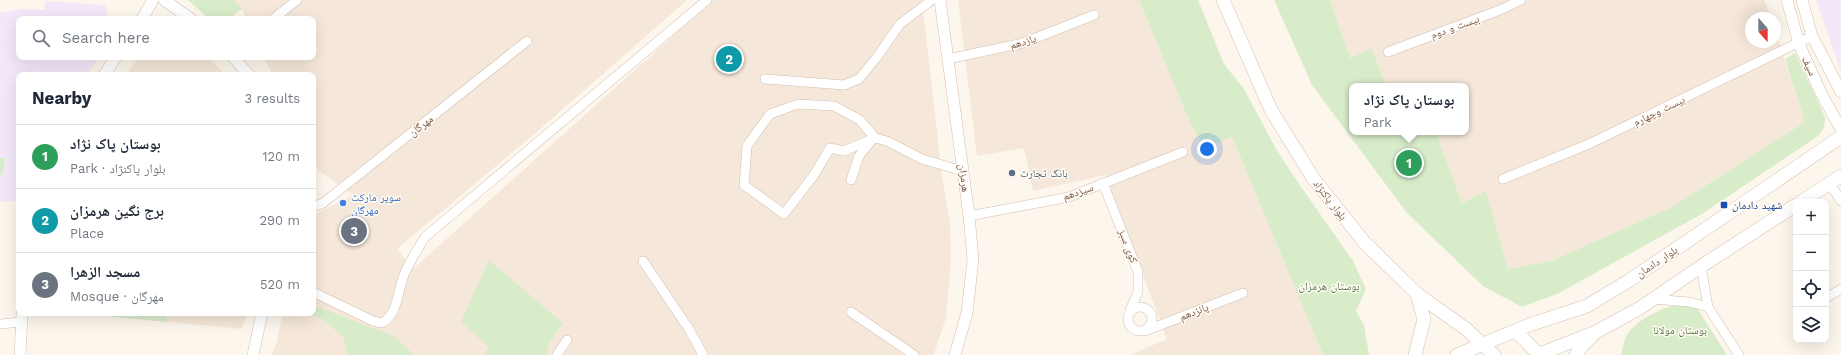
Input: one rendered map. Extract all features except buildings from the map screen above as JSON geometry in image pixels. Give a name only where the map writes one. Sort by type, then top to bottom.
[{"type":"main road","name":"بلوار پاکنژاد","points":[[1223,0],[1271,110],[1313,178],[1365,243],[1417,294],[1466,329],[1494,355]]},
{"type":"main road","name":"بلوار دادمان","points":[[1457,355],[1516,331],[1587,306],[1630,280],[1841,137]]},
{"type":"main road","points":[[1806,199],[1841,176]]},
{"type":"main road","points":[[1516,331],[1538,355],[1596,332],[1652,299],[1793,207]]},
{"type":"main road","points":[[1415,355],[1424,319],[1417,294]]},
{"type":"main road","points":[[1576,355],[1581,347],[1596,332]]},
{"type":"street","points":[[144,16],[153,0]]},
{"type":"street","points":[[164,0],[188,16]]},
{"type":"street","points":[[277,16],[297,0]]},
{"type":"street","points":[[316,293],[373,321],[382,323],[386,320],[394,311],[404,275],[425,237],[707,0]]},
{"type":"street","points":[[765,79],[844,85],[860,79],[900,24],[932,0]]},
{"type":"street","name":"هرمزان","points":[[940,0],[969,216],[973,259],[967,313],[955,355]]},
{"type":"street","name":"بیست و دوم","points":[[1388,52],[1500,10],[1521,0]]},
{"type":"street","name":"سیف","points":[[1787,0],[1799,44],[1841,129]]},
{"type":"street","name":"سیف","points":[[1802,0],[1812,36],[1841,92]]},
{"type":"street","name":"یازدهم","points":[[948,59],[1023,44],[1094,15]]},
{"type":"street","name":"بیست وچهارم","points":[[1503,179],[1589,144],[1799,44],[1812,36]]},
{"type":"street","name":"مهرگان","points":[[316,206],[323,203],[527,41]]},
{"type":"street","points":[[106,72],[114,60]]},
{"type":"street","points":[[236,60],[246,72]]},
{"type":"street","points":[[875,138],[844,151],[830,148],[814,175],[784,214],[744,185],[748,146],[770,114],[798,104],[834,106],[860,120],[875,138],[887,141],[922,159],[963,170]]},
{"type":"street","points":[[851,180],[859,156],[875,138]]},
{"type":"street","name":"سیزدهم","points":[[969,216],[1069,197],[1183,152]]},
{"type":"street","name":"کوی سبز","points":[[1103,183],[1138,272],[1138,292],[1130,310]]},
{"type":"street","points":[[1830,184],[1841,201]]},
{"type":"street","points":[[643,261],[689,329],[703,355]]},
{"type":"street","points":[[1701,266],[1708,307],[1739,355]]},
{"type":"street","points":[[1829,296],[1841,289]]},
{"type":"street","name":"پانزدهم","points":[[1145,331],[1243,293]]},
{"type":"street","points":[[1652,299],[1689,302],[1708,307]]},
{"type":"street","points":[[1138,306],[1147,308],[1152,316],[1152,324],[1145,331],[1136,332],[1129,327],[1126,318],[1130,310],[1138,306]]},
{"type":"street","points":[[851,312],[914,355]]},
{"type":"street","points":[[254,355],[261,316]]},
{"type":"street","points":[[0,324],[21,317],[20,355]]},
{"type":"street","points":[[557,355],[567,340]]},
{"type":"shaded area","points":[[234,0],[687,0],[539,130],[397,249],[413,269],[713,0],[922,0],[942,176],[950,222],[951,260],[946,318],[935,351],[933,355],[272,355],[277,341],[282,316],[316,316],[316,214],[353,195],[318,170],[316,165],[316,72],[271,72],[265,60],[316,60],[316,16],[245,16],[242,9]]},
{"type":"shaded area","points":[[958,0],[1139,0],[1191,125],[1205,148],[1232,137],[1323,355],[1130,355],[1167,339],[1105,175],[1033,191],[1024,148],[977,156]]},
{"type":"shaded area","points":[[1330,0],[1764,0],[1769,12],[1745,12],[1745,48],[1781,48],[1805,122],[1672,207],[1551,261],[1508,269],[1486,191],[1462,203],[1437,135],[1469,135],[1469,83],[1385,83],[1372,48],[1350,58]]},
{"type":"shaded area","points":[[1816,0],[1841,0],[1841,72]]},
{"type":"shaded area","points":[[45,1],[105,5],[108,16],[16,16],[16,60],[97,60],[88,72],[16,72],[16,200],[0,202],[0,13],[21,9],[45,10]]},
{"type":"shaded area","points":[[137,60],[211,60],[223,72],[128,72]]},
{"type":"shaded area","points":[[106,316],[246,316],[242,329]]},
{"type":"green space","points":[[188,0],[234,0],[242,9],[234,15],[235,16],[206,16]]},
{"type":"green space","name":"بوستان هرمزان","points":[[1139,0],[1198,0],[1224,64],[1244,89],[1276,149],[1353,261],[1366,289],[1356,311],[1364,325],[1369,355],[1323,355],[1232,137],[1205,148],[1191,125]]},
{"type":"green space","points":[[1274,0],[1330,0],[1350,58],[1372,48],[1385,83],[1349,83],[1349,135],[1312,85]]},
{"type":"green space","points":[[1795,53],[1825,117],[1824,128],[1818,136],[1702,214],[1557,294],[1522,307],[1483,286],[1407,213],[1349,135],[1437,135],[1462,203],[1486,191],[1508,269],[1551,261],[1672,207],[1805,122],[1785,59]]},
{"type":"green space","points":[[0,158],[5,158],[3,175],[0,175]]},
{"type":"green space","points":[[489,260],[563,323],[550,342],[546,355],[484,355],[489,347],[461,322]]},
{"type":"green space","name":"بوستان مولانا","points":[[1683,304],[1697,308],[1727,355],[1621,355],[1628,333],[1638,323],[1661,310]]},
{"type":"green space","points":[[316,306],[394,336],[414,355],[347,355],[344,337],[322,319],[314,316],[316,316]]},
{"type":"green space","points":[[106,316],[166,316],[168,322]]},
{"type":"place","name":"برج نگین هرمزان","points":[[729,59]]},
{"type":"place","name":"بوستان پاک نژاد","points":[[1409,163]]},
{"type":"place","name":"بانک تجارت","points":[[1012,173]]},
{"type":"place","name":"سوپر مارکت مهرگان","points":[[343,203]]},
{"type":"place","name":"شهید دادمان","points":[[1724,205]]},
{"type":"place","name":"مسجد الزهرا","points":[[354,231]]}]
